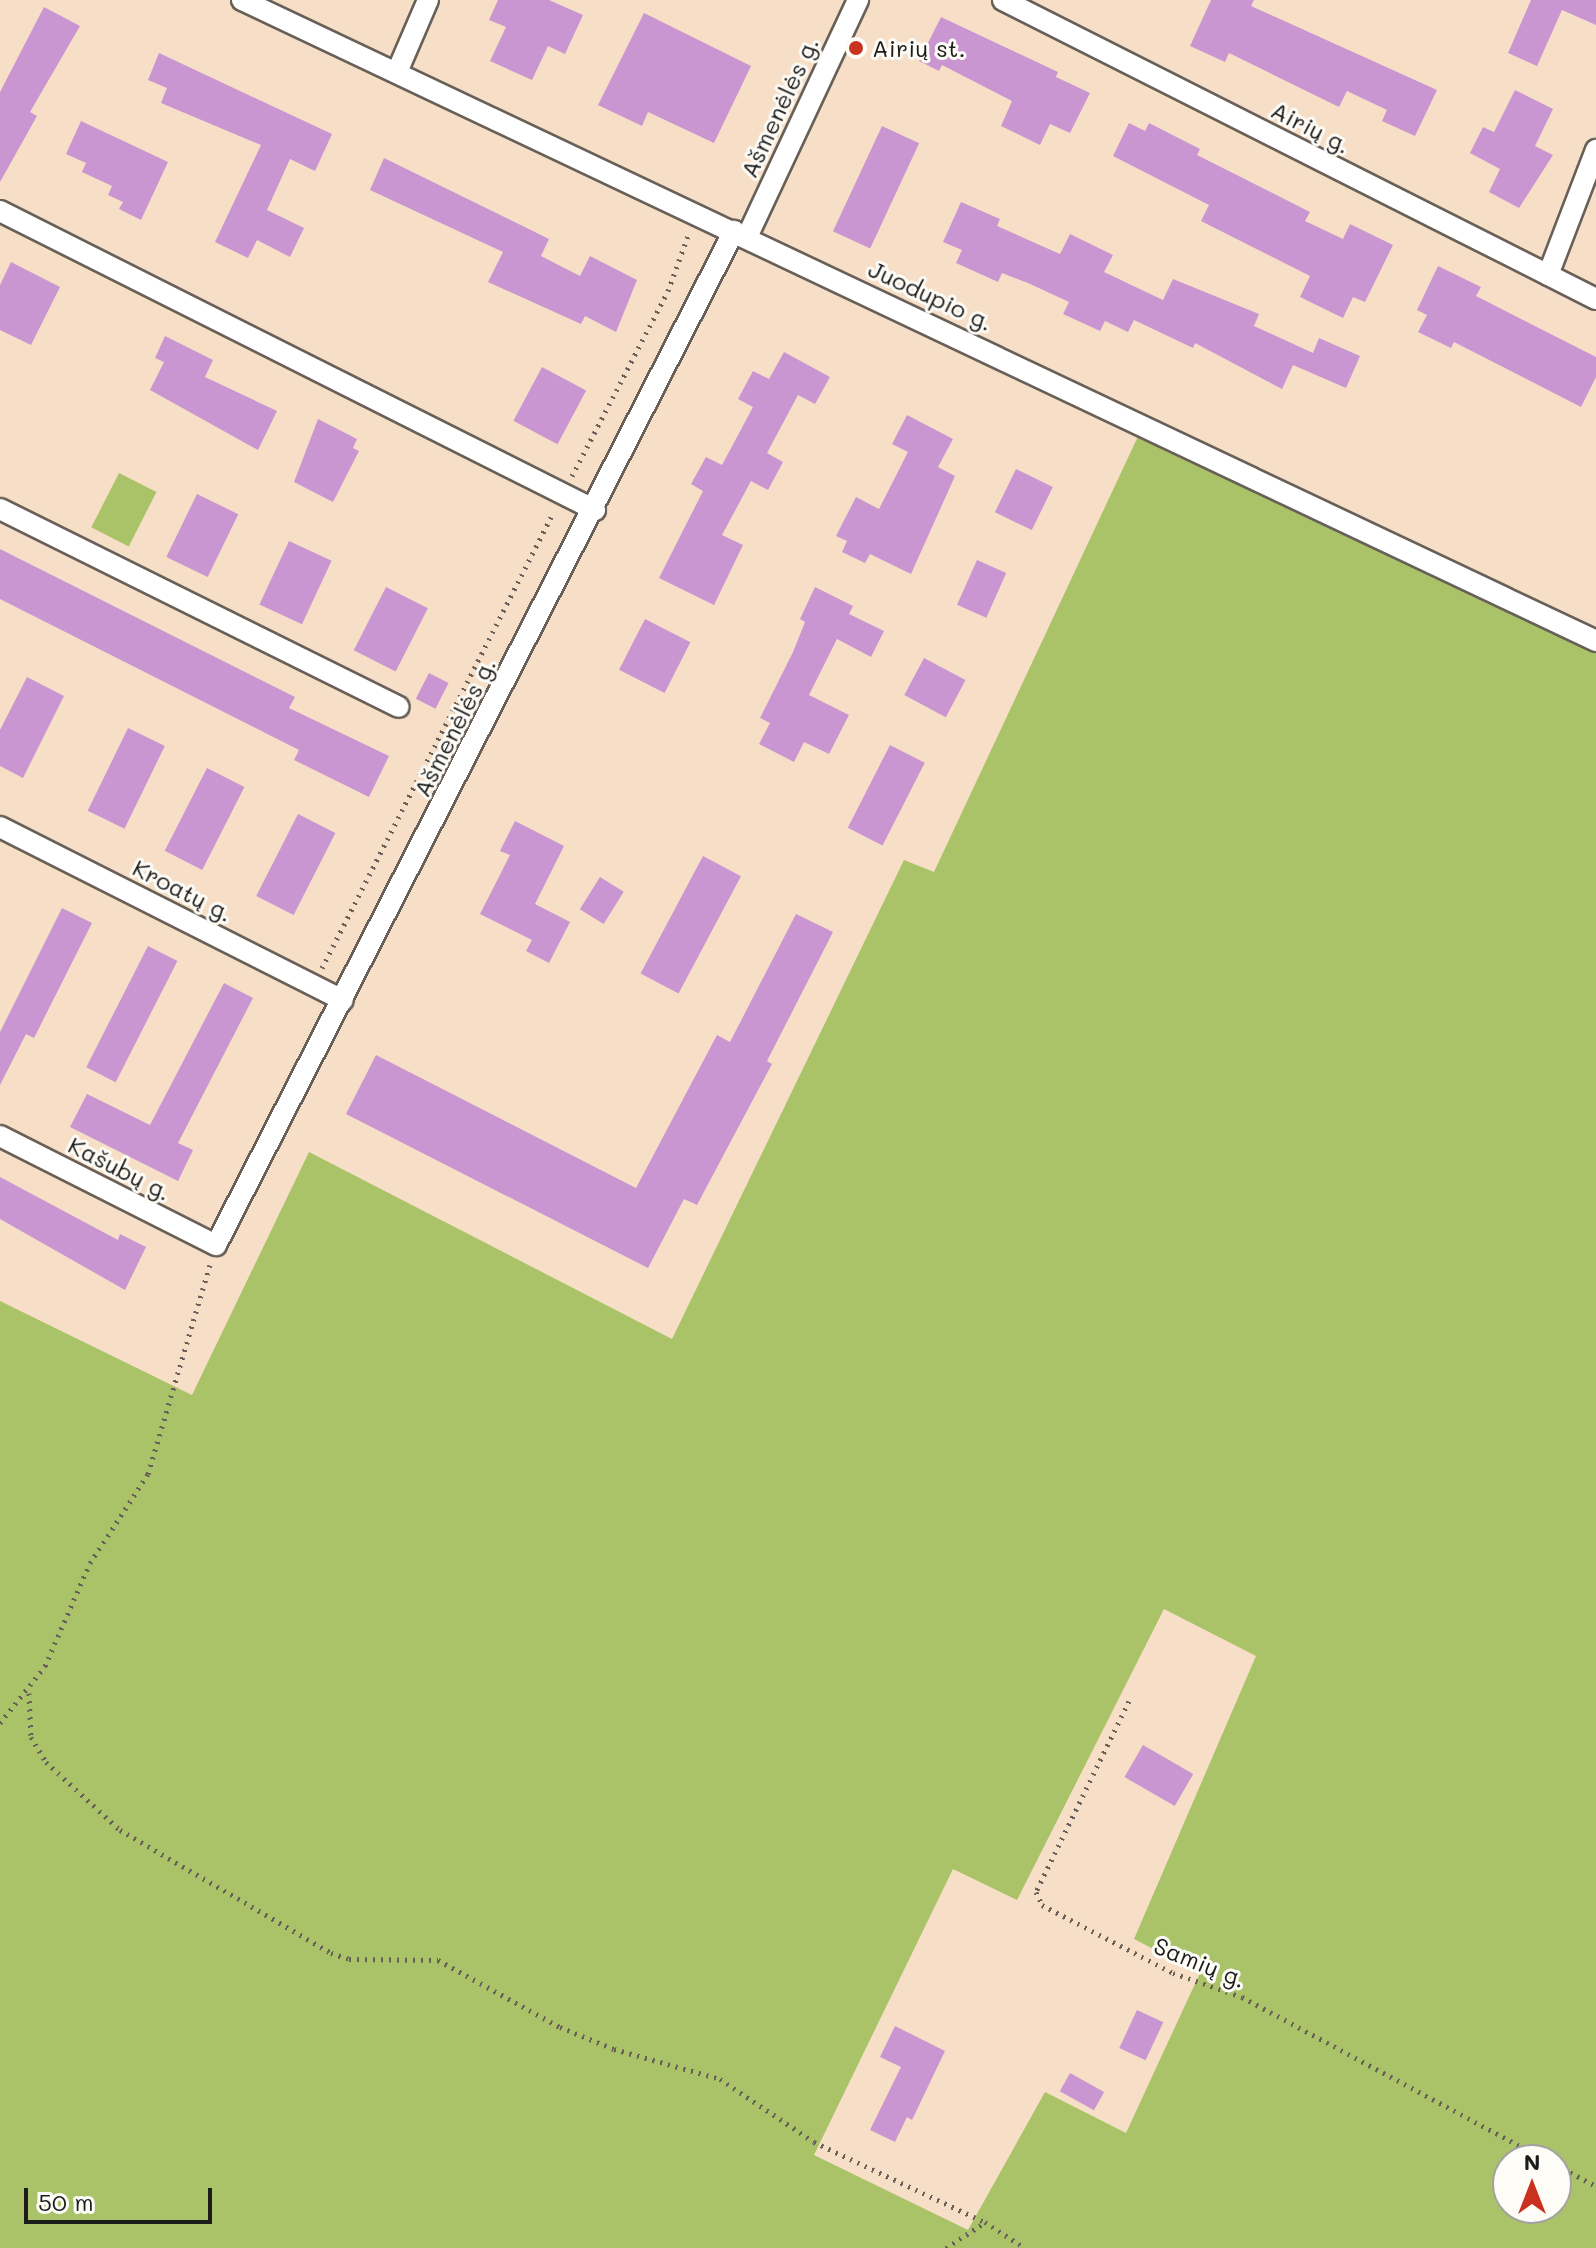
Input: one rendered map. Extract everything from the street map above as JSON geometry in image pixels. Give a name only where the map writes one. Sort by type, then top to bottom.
[{"type":"street","name":"Juodupio g.","points":[[242,0],[1596,641]]},
{"type":"street","points":[[397,72],[428,0]]},
{"type":"street","name":"Ašmenėlės g.","points":[[216,1245],[858,0]]},
{"type":"street","name":"Airių g.","points":[[1003,0],[1596,299]]},
{"type":"street","points":[[1548,275],[1596,150]]},
{"type":"street","points":[[1,212],[595,510]]},
{"type":"street","points":[[0,509],[399,707]]},
{"type":"street","name":"Kroatų g.","points":[[0,827],[343,1000]]},
{"type":"street","name":"Kašubų g.","points":[[0,1136],[216,1245]]},
{"type":"path","points":[[313,985],[668,291],[696,213]]},
{"type":"path","points":[[0,1723],[29,1693],[90,1563],[148,1474],[216,1245]]},
{"type":"path","points":[[29,1693],[31,1737],[46,1762],[120,1830],[331,1953],[349,1959],[438,1960],[560,2027],[614,2049],[720,2079],[814,2142],[985,2222],[1025,2248]]},
{"type":"path","name":"Samių g.","points":[[1129,1701],[1036,1892],[1042,1905],[1173,1973],[1242,1997],[1516,2144]]},
{"type":"path","points":[[1572,2173],[1596,2186]]},
{"type":"path","points":[[946,2248],[985,2222]]},
{"type":"green space","points":[[1141,430],[1596,649],[1596,2248],[0,2248],[0,1301],[192,1395],[309,1152],[672,1339],[904,860],[934,872]],"holes":[[[1164,1609],[1256,1656],[1134,1939],[1200,1973],[1126,2133],[1045,2092],[968,2230],[814,2155],[953,1869],[1017,1900]]]},
{"type":"green space","points":[[119,473],[156,492],[129,546],[91,527]]},
{"type":"building","points":[[498,0],[549,0],[583,15],[565,54],[548,46],[532,80],[490,61],[506,27],[489,20]]},
{"type":"building","points":[[1211,0],[1254,0],[1251,6],[1437,90],[1415,136],[1382,121],[1387,110],[1347,91],[1339,107],[1229,53],[1225,62],[1190,46]]},
{"type":"building","points":[[1531,0],[1596,0],[1596,25],[1562,10],[1537,66],[1508,53]]},
{"type":"building","points":[[44,7],[80,26],[30,112],[37,116],[0,182],[0,92]]},
{"type":"building","points":[[644,13],[751,66],[714,143],[648,112],[642,126],[598,105]]},
{"type":"building","points":[[941,17],[1058,72],[1056,77],[1090,93],[1070,133],[1050,124],[1040,145],[1001,126],[1012,101],[942,65],[939,71],[919,61]]},
{"type":"building","points":[[159,53],[332,134],[315,171],[290,159],[267,210],[304,228],[290,257],[257,240],[248,258],[215,242],[261,145],[161,103],[167,88],[148,80]]},
{"type":"building","points":[[1515,90],[1553,109],[1535,146],[1553,155],[1519,208],[1489,192],[1500,169],[1470,153],[1483,127],[1494,132]]},
{"type":"building","points":[[81,121],[168,162],[141,220],[119,209],[123,202],[108,195],[112,186],[82,172],[86,163],[66,154]]},
{"type":"building","points":[[1129,123],[1145,131],[1149,123],[1200,149],[1197,155],[1310,212],[1305,221],[1343,239],[1350,224],[1393,245],[1365,302],[1353,297],[1343,318],[1300,297],[1310,276],[1201,221],[1209,205],[1113,156]]},
{"type":"building","points":[[882,126],[919,143],[870,248],[833,231]]},
{"type":"building","points":[[384,158],[549,239],[541,256],[580,276],[590,256],[637,280],[616,332],[585,316],[581,324],[488,282],[503,252],[370,190]]},
{"type":"building","points":[[961,202],[1000,219],[997,226],[1060,254],[1070,234],[1113,255],[1104,272],[1163,300],[1173,279],[1259,314],[1254,326],[1313,353],[1319,338],[1360,356],[1346,388],[1293,365],[1282,389],[1195,343],[1193,348],[1134,320],[1128,332],[1105,321],[1100,331],[1063,314],[1069,302],[1002,273],[998,282],[956,263],[962,250],[943,242]]},
{"type":"building","points":[[11,262],[60,287],[31,345],[0,330],[0,285]]},
{"type":"building","points":[[1438,266],[1481,287],[1476,296],[1596,357],[1596,377],[1581,407],[1454,342],[1451,348],[1418,332],[1427,315],[1417,310]]},
{"type":"building","points":[[165,336],[213,360],[205,377],[277,411],[258,450],[150,390],[164,362],[155,358]]},
{"type":"building","points":[[784,352],[830,377],[815,404],[798,395],[767,453],[783,462],[768,490],[751,481],[722,535],[743,545],[714,605],[659,578],[703,491],[691,484],[706,457],[722,465],[753,407],[738,399],[753,371],[769,379]]},
{"type":"building","points":[[542,367],[586,390],[558,444],[513,421]]},
{"type":"building","points":[[907,415],[953,439],[938,467],[955,476],[911,574],[870,554],[865,563],[842,552],[847,541],[836,536],[856,497],[879,509],[908,452],[892,444]]},
{"type":"building","points":[[318,419],[357,439],[353,448],[359,451],[333,502],[294,482]]},
{"type":"building","points":[[1016,469],[1053,487],[1032,530],[995,512]]},
{"type":"building","points":[[197,494],[238,514],[208,577],[166,557]]},
{"type":"building","points":[[289,541],[332,561],[302,624],[259,604]]},
{"type":"building","points":[[0,549],[295,697],[289,708],[389,756],[369,797],[294,760],[299,750],[0,599]]},
{"type":"building","points":[[977,560],[1006,573],[986,618],[957,605]]},
{"type":"building","points":[[386,587],[428,608],[396,672],[354,650]]},
{"type":"building","points":[[815,587],[853,606],[849,614],[884,631],[871,657],[837,639],[809,695],[849,715],[829,754],[804,742],[794,762],[759,744],[770,723],[760,718],[793,652],[805,622],[800,619]]},
{"type":"building","points":[[645,619],[690,642],[665,693],[619,670]]},
{"type":"building","points":[[924,658],[965,680],[946,717],[904,695]]},
{"type":"building","points":[[429,673],[449,683],[435,709],[416,699]]},
{"type":"building","points":[[27,677],[64,696],[23,778],[0,766],[0,730]]},
{"type":"building","points":[[128,728],[165,746],[125,829],[88,811]]},
{"type":"building","points":[[890,745],[925,763],[883,846],[848,828]]},
{"type":"building","points":[[207,768],[244,787],[202,870],[165,851]]},
{"type":"building","points":[[298,814],[335,833],[294,915],[256,896]]},
{"type":"building","points":[[515,821],[564,846],[535,904],[570,922],[549,963],[526,951],[532,940],[480,914],[510,855],[500,851]]},
{"type":"building","points":[[703,856],[741,876],[679,994],[641,973]]},
{"type":"building","points":[[600,877],[624,892],[604,924],[580,909]]},
{"type":"building","points":[[62,908],[92,923],[34,1038],[26,1034],[0,1085],[0,1032]]},
{"type":"building","points":[[796,914],[833,932],[767,1061],[772,1064],[697,1205],[684,1199],[648,1268],[346,1114],[376,1055],[636,1188],[717,1035],[730,1042]]},
{"type":"building","points":[[148,946],[177,961],[116,1082],[86,1067]]},
{"type":"building","points":[[224,983],[253,998],[178,1143],[193,1150],[178,1181],[70,1127],[87,1094],[150,1125]]},
{"type":"building","points":[[0,1177],[118,1240],[120,1234],[146,1247],[125,1290],[0,1219]]},
{"type":"building","points":[[1143,1745],[1193,1774],[1175,1806],[1124,1777]]},
{"type":"building","points":[[1137,2010],[1163,2022],[1146,2060],[1119,2048]]},
{"type":"building","points":[[895,2026],[945,2051],[912,2120],[907,2117],[895,2142],[870,2130],[901,2067],[880,2057]]},
{"type":"building","points":[[1070,2073],[1104,2092],[1094,2110],[1060,2091]]},
{"type":"place","name":"Airių st.","points":[[856,48]]}]
